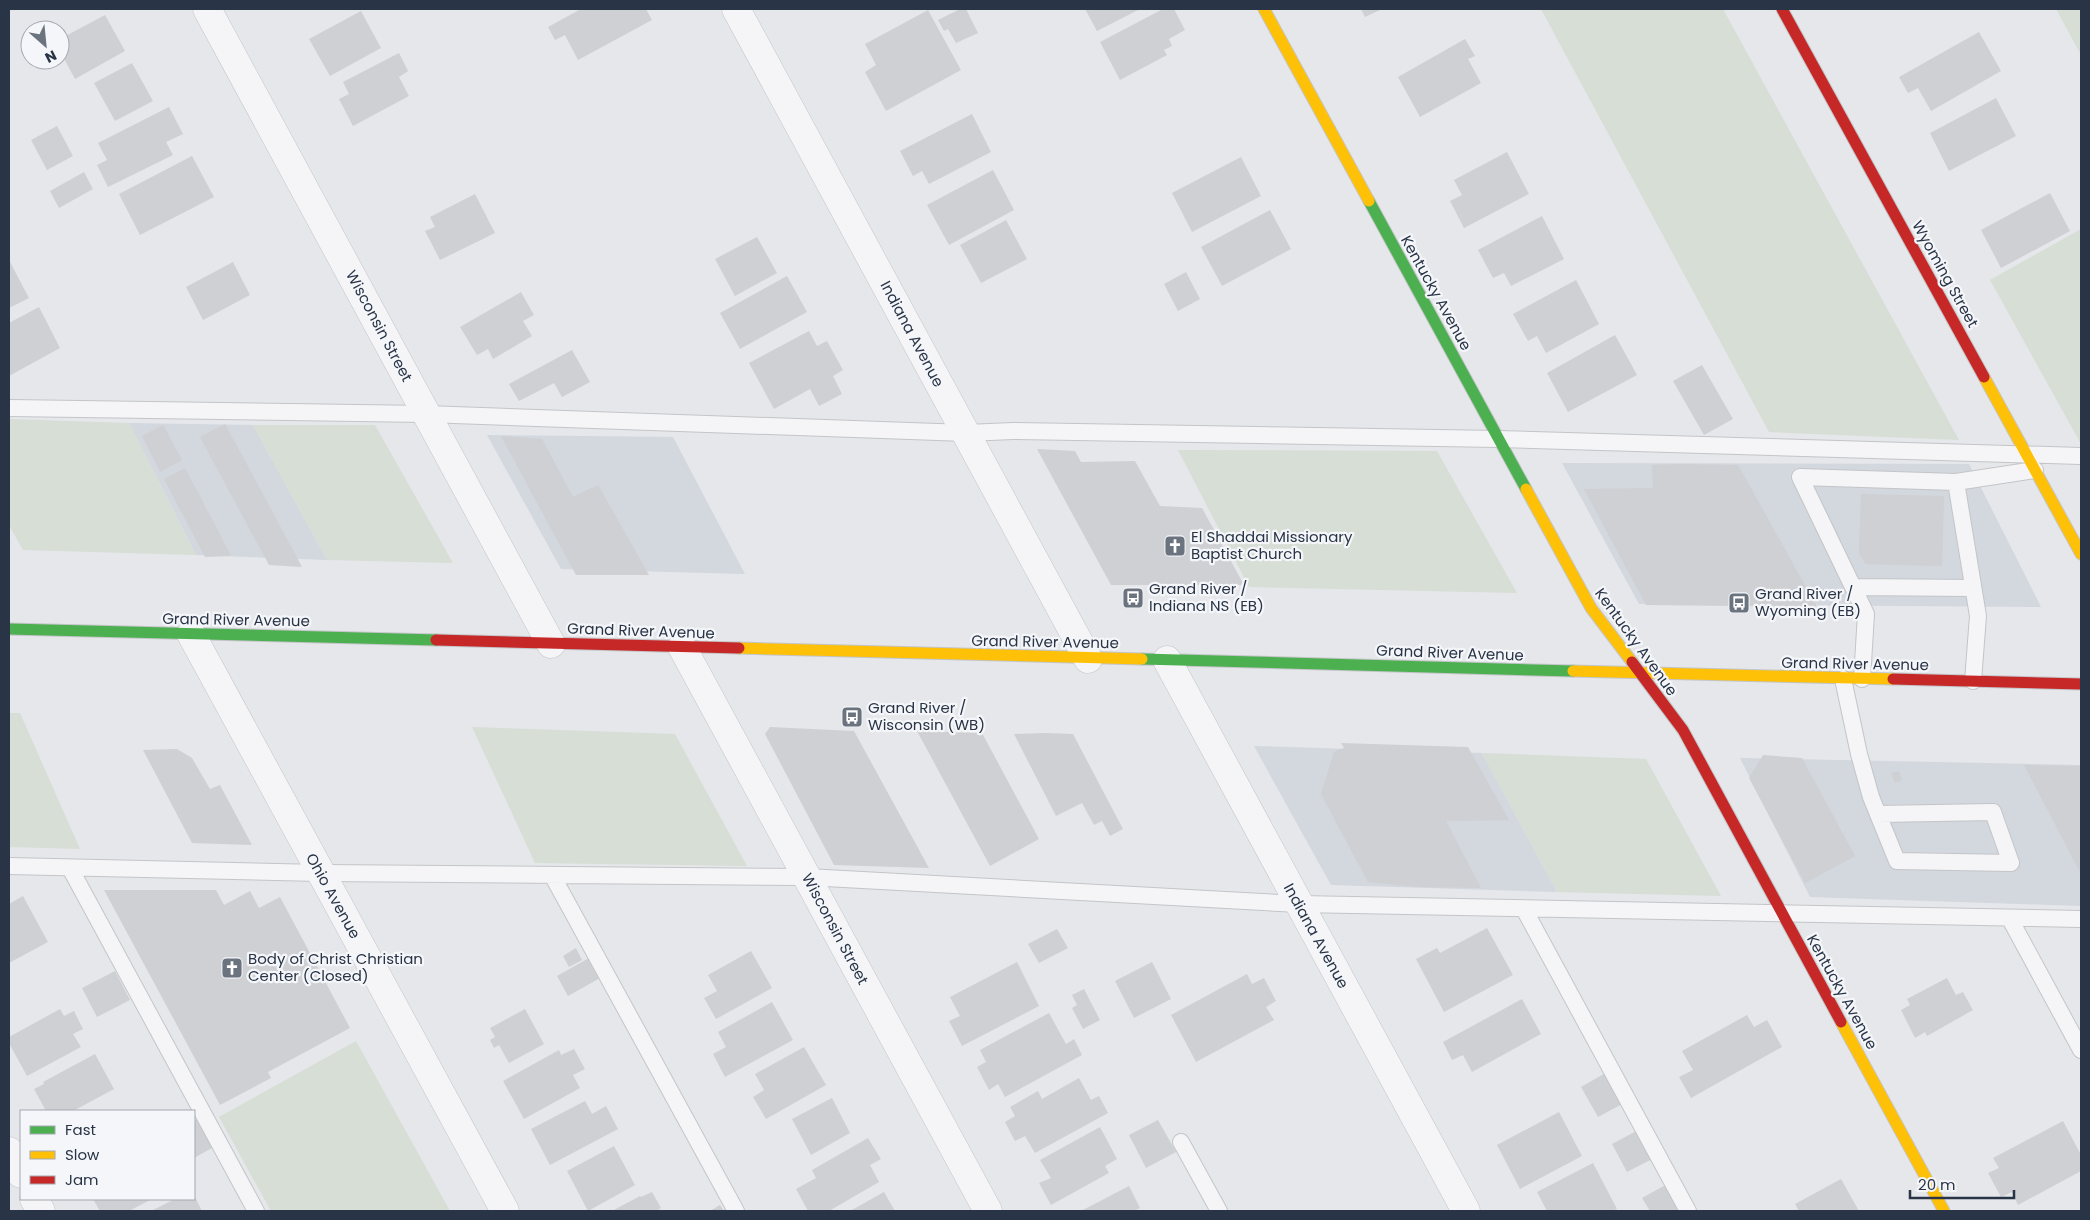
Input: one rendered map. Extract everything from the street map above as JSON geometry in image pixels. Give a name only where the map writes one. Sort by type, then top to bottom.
[{"type":"main road","name":"Kentucky Avenue","points":[[1264,9],[1591,608],[1638,673],[1683,730],[1944,1211]]},
{"type":"main road","name":"Wyoming Street","points":[[1782,9],[2081,554]]},
{"type":"main road","name":"Grand River Avenue","points":[[12,623],[191,634],[2081,684]]},
{"type":"street","name":"Wisconsin Street","points":[[207,9],[552,644]]},
{"type":"street","name":"Indiana Avenue","points":[[736,9],[1088,659]]},
{"type":"street","name":"Ohio Avenue","points":[[191,634],[505,1211]]},
{"type":"street","name":"Wisconsin Street","points":[[682,647],[988,1211]]},
{"type":"street","name":"Indiana Avenue","points":[[1167,660],[1466,1211]]},
{"type":"street","points":[[9,1151],[20,1172]]},
{"type":"street","points":[[35,1200],[41,1211]]},
{"type":"lane","points":[[9,408],[426,414],[966,433],[1013,431],[1498,439],[2081,456]]},
{"type":"lane","points":[[1862,679],[1866,614],[1800,477],[1956,482],[2035,470]]},
{"type":"lane","points":[[1956,482],[1978,616],[1973,681]]},
{"type":"lane","points":[[1853,587],[1973,588]]},
{"type":"lane","points":[[1843,679],[1859,754],[1871,797],[1897,861],[2011,863],[1993,812],[1878,814]]},
{"type":"lane","points":[[9,866],[321,873],[807,877],[1299,904],[1783,915],[2081,919]]},
{"type":"lane","points":[[70,868],[256,1211]]},
{"type":"lane","points":[[552,875],[736,1211]]},
{"type":"lane","points":[[1524,909],[1688,1211]]},
{"type":"lane","points":[[2010,919],[2081,1050]]},
{"type":"lane","points":[[1181,1142],[1219,1211]]},
{"type":"shaded area","points":[[1541,9],[1723,9],[1959,440],[1769,432]]},
{"type":"shaded area","points":[[2056,9],[2081,9],[2081,55]]},
{"type":"shaded area","points":[[2081,229],[2081,444],[1990,280]]},
{"type":"shaded area","points":[[9,419],[129,423],[196,555],[23,550],[9,525]]},
{"type":"shaded area","points":[[129,423],[253,425],[327,560],[196,555]]},
{"type":"shaded area","points":[[253,425],[375,425],[453,563],[327,560]]},
{"type":"shaded area","points":[[487,435],[673,437],[745,574],[561,569]]},
{"type":"shaded area","points":[[1178,450],[1437,451],[1517,593],[1249,587]]},
{"type":"shaded area","points":[[1562,463],[1969,464],[2041,607],[1639,604]]},
{"type":"shaded area","points":[[9,713],[20,713],[80,849],[9,847]]},
{"type":"shaded area","points":[[472,727],[675,734],[747,866],[535,863]]},
{"type":"shaded area","points":[[1254,746],[1482,753],[1557,892],[1331,885]]},
{"type":"shaded area","points":[[1482,753],[1646,759],[1721,896],[1557,892]]},
{"type":"shaded area","points":[[1740,758],[2081,765],[2081,906],[1810,897]]},
{"type":"shaded area","points":[[356,1041],[450,1211],[271,1211],[219,1117]]},
{"type":"building","points":[[581,9],[646,9],[652,20],[578,60],[565,35],[555,40],[548,27]]},
{"type":"building","points":[[960,9],[966,9],[978,33],[956,43],[948,29],[944,31],[938,20]]},
{"type":"building","points":[[1085,9],[1140,9],[1097,31]]},
{"type":"building","points":[[1163,9],[1174,9],[1185,30],[1169,39],[1172,46],[1164,50],[1167,55],[1120,80],[1100,42]]},
{"type":"building","points":[[1361,9],[1382,9],[1365,17]]},
{"type":"building","points":[[928,10],[961,70],[886,111],[865,72],[876,65],[865,44]]},
{"type":"building","points":[[361,11],[381,48],[330,76],[309,39]]},
{"type":"building","points":[[105,15],[125,51],[75,79],[70,70],[70,34]]},
{"type":"building","points":[[1979,32],[2001,71],[1931,111],[1918,88],[1908,93],[1899,77]]},
{"type":"building","points":[[1465,39],[1475,56],[1468,59],[1481,83],[1420,117],[1398,77]]},
{"type":"building","points":[[399,53],[408,71],[399,77],[409,96],[353,126],[339,99],[349,94],[343,82]]},
{"type":"building","points":[[132,63],[153,101],[115,121],[94,83]]},
{"type":"building","points":[[1996,98],[2016,136],[1949,171],[1930,133]]},
{"type":"building","points":[[169,107],[183,134],[166,142],[173,155],[108,187],[97,165],[107,160],[98,143]]},
{"type":"building","points":[[972,114],[991,152],[929,184],[922,171],[913,176],[900,151]]},
{"type":"building","points":[[57,126],[73,156],[47,170],[31,140]]},
{"type":"building","points":[[1507,152],[1529,194],[1464,228],[1450,201],[1462,195],[1454,180]]},
{"type":"building","points":[[192,156],[214,197],[140,235],[119,194]]},
{"type":"building","points":[[1241,157],[1261,196],[1192,232],[1172,193]]},
{"type":"building","points":[[993,170],[1014,210],[949,245],[927,205]]},
{"type":"building","points":[[84,172],[93,189],[59,208],[50,191]]},
{"type":"building","points":[[2050,193],[2070,231],[2001,268],[1981,230]]},
{"type":"building","points":[[475,194],[495,233],[440,260],[425,231],[435,227],[430,217]]},
{"type":"building","points":[[1270,210],[1291,249],[1222,286],[1201,247]]},
{"type":"building","points":[[1542,216],[1564,259],[1511,286],[1504,273],[1493,278],[1478,250]]},
{"type":"building","points":[[1006,220],[1027,259],[981,283],[960,245]]},
{"type":"building","points":[[757,237],[777,273],[735,296],[715,259]]},
{"type":"building","points":[[9,260],[29,298],[9,308]]},
{"type":"building","points":[[233,262],[250,295],[203,320],[186,287]]},
{"type":"building","points":[[1186,272],[1200,299],[1178,311],[1164,284]]},
{"type":"building","points":[[787,276],[807,312],[740,349],[720,313]]},
{"type":"building","points":[[1576,280],[1599,324],[1546,353],[1537,336],[1528,341],[1513,314]]},
{"type":"building","points":[[521,292],[534,315],[523,321],[532,336],[493,359],[488,349],[477,355],[460,327]]},
{"type":"building","points":[[39,307],[60,348],[9,376],[9,323]]},
{"type":"building","points":[[809,331],[817,346],[827,341],[843,370],[833,376],[842,394],[819,406],[810,389],[774,409],[749,363]]},
{"type":"building","points":[[1615,335],[1637,375],[1568,412],[1547,373]]},
{"type":"building","points":[[572,350],[590,382],[562,397],[554,383],[519,401],[509,384]]},
{"type":"building","points":[[1702,365],[1733,419],[1704,435],[1673,381]]},
{"type":"building","points":[[225,424],[302,567],[269,565],[200,437]]},
{"type":"building","points":[[163,425],[182,460],[160,472],[142,436]]},
{"type":"building","points":[[501,436],[542,439],[573,497],[598,485],[649,575],[576,575]]},
{"type":"building","name":"El Shaddai Missionary Baptist Church","points":[[1037,449],[1075,451],[1081,462],[1135,461],[1160,506],[1202,508],[1244,585],[1111,585]]},
{"type":"building","points":[[1652,465],[1738,465],[1817,607],[1646,605],[1584,489],[1653,488]]},
{"type":"building","points":[[185,468],[231,556],[205,557],[164,479]]},
{"type":"building","points":[[1861,494],[1944,496],[1942,566],[1866,564],[1859,554]]},
{"type":"building","points":[[770,727],[854,731],[929,868],[834,865],[765,734]]},
{"type":"building","points":[[917,731],[982,733],[1039,839],[990,866]]},
{"type":"building","points":[[1014,734],[1073,734],[1123,829],[1110,836],[1102,821],[1094,825],[1082,803],[1056,816]]},
{"type":"building","points":[[1341,743],[1468,747],[1509,820],[1446,821],[1481,888],[1417,887],[1368,882],[1321,794],[1334,752],[1344,748]]},
{"type":"building","points":[[177,749],[192,758],[210,789],[220,785],[252,845],[192,843],[143,750]]},
{"type":"building","points":[[1763,755],[1802,758],[1855,856],[1805,883],[1749,778]]},
{"type":"building","points":[[2024,765],[2081,766],[2081,874]]},
{"type":"building","points":[[1899,771],[1902,780],[1895,783],[1891,773]]},
{"type":"building","name":"Body of Christ Christian Center (Closed)","points":[[104,890],[216,890],[224,905],[250,891],[259,908],[280,897],[350,1028],[268,1072],[271,1078],[220,1105]]},
{"type":"building","points":[[23,896],[48,942],[9,963],[9,904]]},
{"type":"building","points":[[1487,928],[1513,975],[1444,1012],[1416,959],[1437,948],[1440,953]]},
{"type":"building","points":[[1057,929],[1068,948],[1039,963],[1028,944]]},
{"type":"building","points":[[576,948],[582,960],[569,967],[563,956]]},
{"type":"building","points":[[751,951],[772,988],[716,1019],[704,998],[717,991],[708,975]]},
{"type":"building","points":[[589,958],[600,978],[568,996],[557,976]]},
{"type":"building","points":[[1017,962],[1039,1006],[962,1046],[949,1021],[960,1016],[950,997]]},
{"type":"building","points":[[1152,962],[1171,999],[1134,1018],[1115,981]]},
{"type":"building","points":[[115,971],[130,1000],[97,1017],[82,988]]},
{"type":"building","points":[[1247,974],[1252,984],[1264,978],[1276,1001],[1266,1007],[1274,1020],[1196,1062],[1171,1015]]},
{"type":"building","points":[[1947,978],[1956,995],[1963,992],[1973,1010],[1927,1036],[1925,1032],[1915,1038],[1901,1010],[1910,1005],[1907,999]]},
{"type":"building","points":[[1084,989],[1100,1020],[1083,1029],[1072,1008],[1077,1005],[1072,995]]},
{"type":"building","points":[[1522,999],[1541,1034],[1472,1072],[1463,1055],[1452,1060],[1443,1042]]},
{"type":"building","points":[[772,1002],[793,1040],[725,1077],[713,1054],[726,1047],[718,1032]]},
{"type":"building","points":[[60,1009],[64,1016],[74,1011],[83,1029],[73,1034],[81,1047],[27,1076],[9,1043],[9,1037]]},
{"type":"building","points":[[525,1009],[544,1044],[509,1063],[499,1045],[494,1048],[490,1040],[495,1037],[490,1028]]},
{"type":"building","points":[[1049,1013],[1066,1044],[1074,1039],[1082,1055],[1005,1097],[998,1084],[989,1090],[977,1067],[986,1062],[980,1050]]},
{"type":"building","points":[[1747,1015],[1754,1027],[1767,1020],[1782,1047],[1691,1098],[1679,1077],[1693,1070],[1682,1051]]},
{"type":"building","points":[[804,1047],[826,1085],[766,1119],[753,1097],[764,1090],[755,1074]]},
{"type":"building","points":[[574,1049],[585,1069],[573,1075],[580,1088],[524,1119],[503,1081],[559,1050],[561,1055]]},
{"type":"building","points":[[95,1054],[114,1089],[75,1110],[45,1110],[34,1089],[44,1084],[43,1082]]},
{"type":"building","points":[[1609,1071],[1626,1102],[1598,1117],[1581,1087]]},
{"type":"building","points":[[1079,1078],[1091,1100],[1099,1096],[1108,1113],[1035,1153],[1025,1136],[1015,1141],[1005,1122],[1015,1116],[1010,1107],[1038,1091],[1042,1099]]},
{"type":"building","points":[[832,1098],[850,1133],[811,1155],[792,1119]]},
{"type":"building","points":[[585,1101],[592,1114],[606,1106],[618,1129],[550,1165],[531,1129]]},
{"type":"building","points":[[1559,1112],[1582,1156],[1520,1189],[1497,1145]]},
{"type":"building","points":[[197,1119],[212,1148],[195,1157],[195,1120]]},
{"type":"building","points":[[1158,1120],[1176,1152],[1146,1168],[1129,1135]]},
{"type":"building","points":[[2063,1121],[2081,1155],[2081,1171],[2018,1205],[2012,1192],[2001,1197],[1988,1173],[1999,1168],[1993,1158]]},
{"type":"building","points":[[1100,1127],[1117,1159],[1105,1166],[1109,1173],[1051,1205],[1039,1183],[1051,1178],[1040,1160]]},
{"type":"building","points":[[1640,1129],[1656,1157],[1627,1172],[1612,1144]]},
{"type":"building","points":[[868,1138],[881,1159],[870,1165],[879,1182],[829,1211],[808,1211],[796,1189],[816,1178],[812,1170]]},
{"type":"building","points":[[614,1146],[635,1185],[588,1211],[567,1171]]},
{"type":"building","points":[[1593,1163],[1617,1209],[1612,1211],[1547,1211],[1537,1192]]},
{"type":"building","points":[[1841,1179],[1859,1211],[1799,1211],[1795,1204]]},
{"type":"building","points":[[1669,1183],[1682,1211],[1650,1211],[1642,1198]]},
{"type":"building","points":[[1129,1186],[1140,1208],[1134,1211],[1081,1211]]},
{"type":"building","points":[[652,1192],[661,1208],[656,1211],[612,1211],[640,1196]]},
{"type":"building","points":[[884,1192],[895,1211],[850,1211]]},
{"type":"building","points":[[195,1197],[202,1211],[151,1211],[173,1200],[195,1200]]},
{"type":"building","points":[[94,1200],[150,1200],[129,1211],[100,1211]]},
{"type":"building","points":[[720,1205],[724,1211],[710,1211]]},
{"type":"traffic: fast","points":[[1369,201],[1526,489]]},
{"type":"traffic: fast","points":[[9,629],[436,640]]},
{"type":"traffic: fast","points":[[1142,659],[1573,671]]},
{"type":"traffic: slow","points":[[1264,9],[1369,201]]},
{"type":"traffic: slow","points":[[1984,377],[2081,554]]},
{"type":"traffic: slow","points":[[1526,489],[1591,608],[1632,662]]},
{"type":"traffic: slow","points":[[739,648],[1142,659]]},
{"type":"traffic: slow","points":[[1573,671],[1893,679]]},
{"type":"traffic: slow","points":[[1841,1022],[1944,1211]]},
{"type":"traffic: jam","points":[[1782,9],[1984,377]]},
{"type":"traffic: jam","points":[[436,640],[739,648]]},
{"type":"traffic: jam","points":[[1632,662],[1683,730],[1841,1022]]},
{"type":"traffic: jam","points":[[1893,679],[2081,684]]},
{"type":"place","name":"El Shaddai Missionary Baptist Church","points":[[1175,546]]},
{"type":"place","name":"Grand River / Indiana NS (EB)","points":[[1133,598]]},
{"type":"place","name":"Grand River / Wyoming (EB)","points":[[1739,603]]},
{"type":"place","name":"Grand River / Wisconsin (WB)","points":[[852,717]]},
{"type":"place","name":"Body of Christ Christian Center (Closed)","points":[[232,968]]}]
